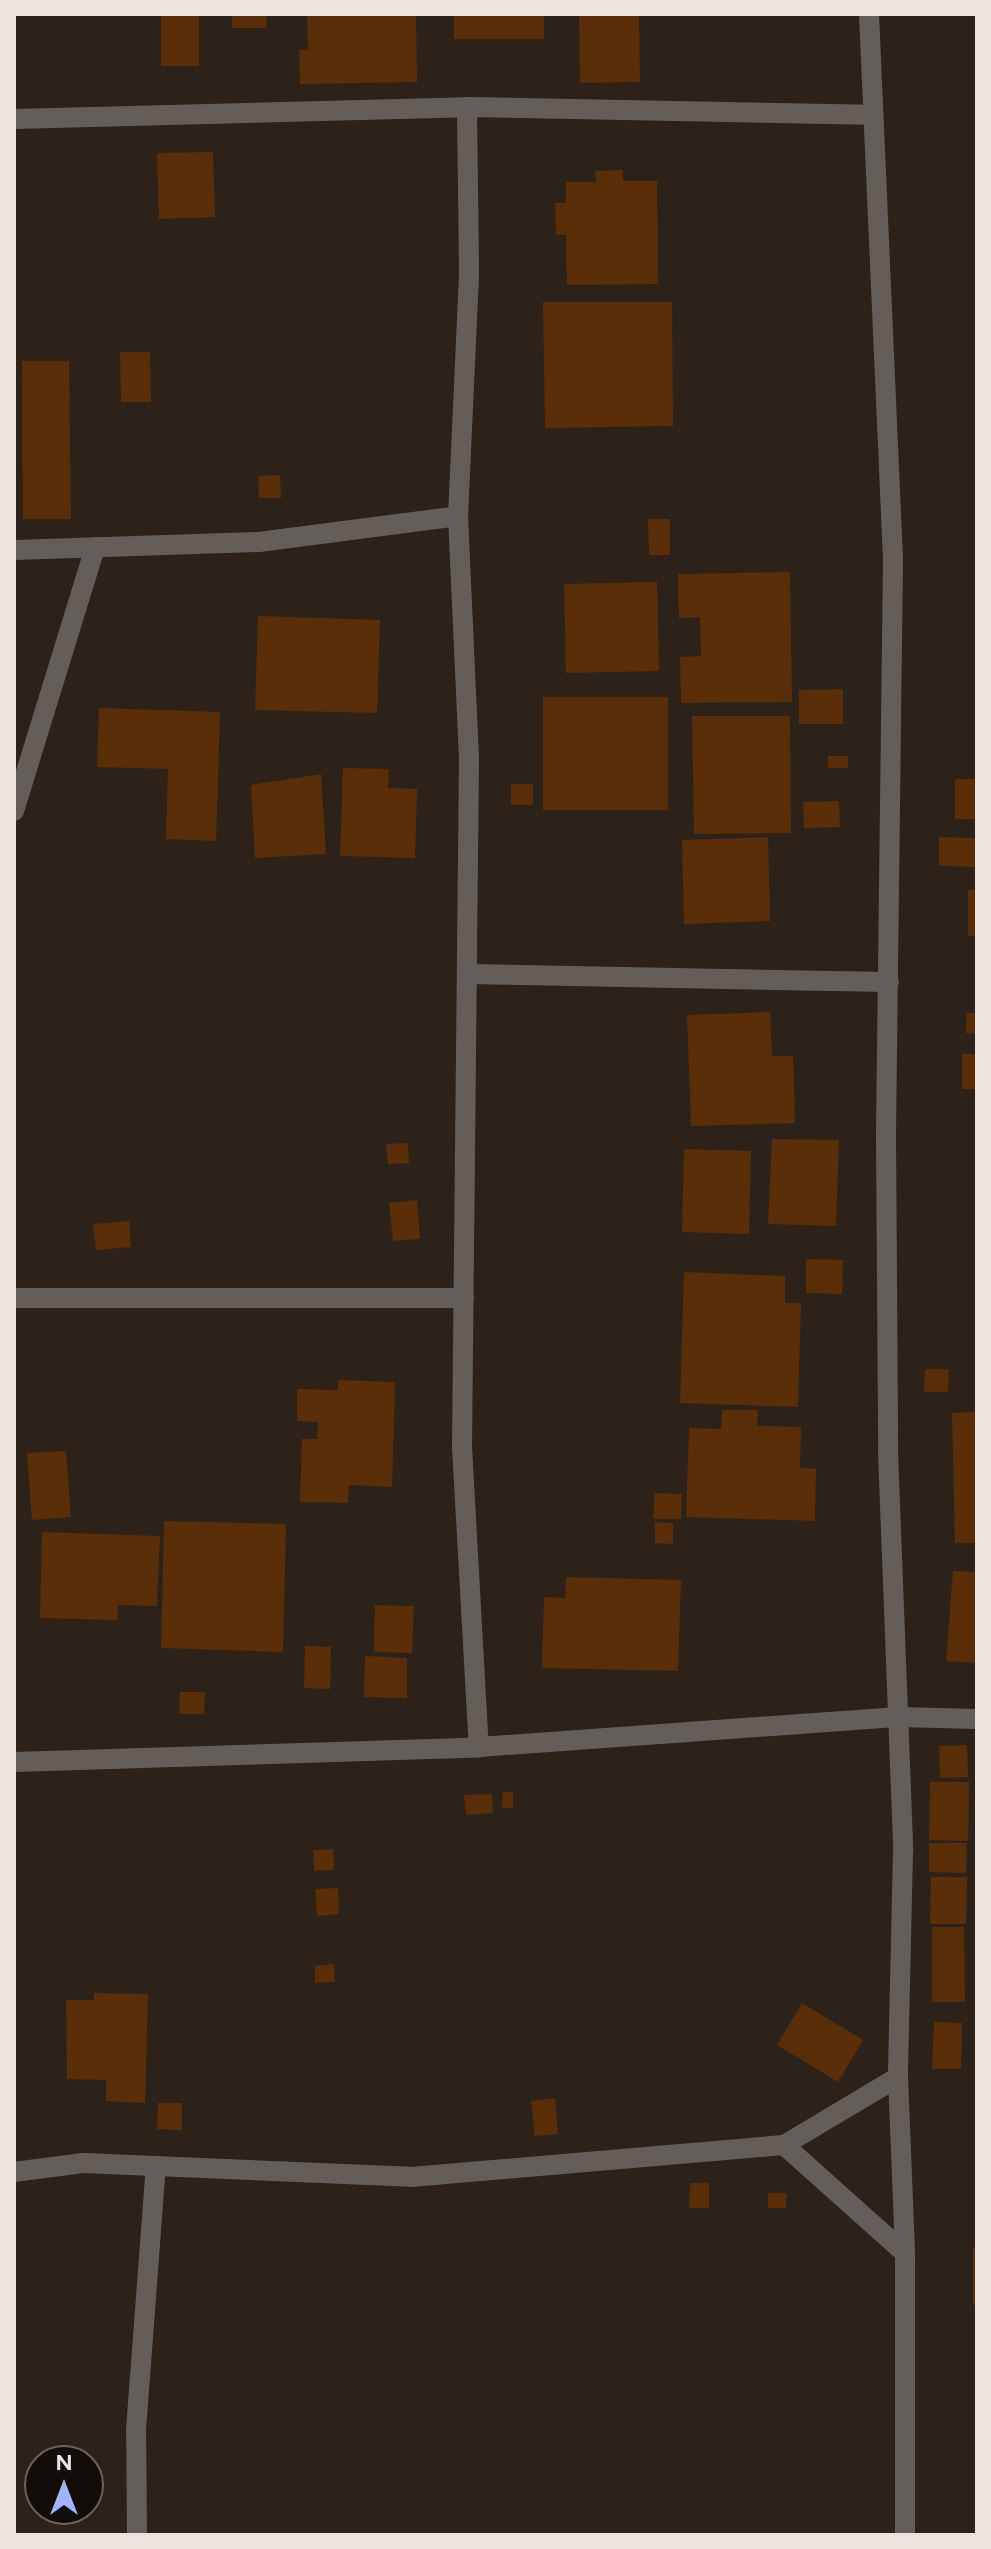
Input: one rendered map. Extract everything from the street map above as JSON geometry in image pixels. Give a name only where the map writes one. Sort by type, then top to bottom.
[{"type":"street","points":[[869,14],[870,115],[891,433],[888,1453],[903,1851],[898,2077],[905,2253],[905,2535]]},
{"type":"street","points":[[14,119],[467,107],[870,115]]},
{"type":"street","points":[[467,107],[469,275],[458,516],[469,756],[462,1447],[479,1747]]},
{"type":"street","points":[[14,550],[259,542],[458,516]]},
{"type":"street","points":[[14,811],[95,547]]},
{"type":"street","points":[[467,974],[889,982]]},
{"type":"street","points":[[14,1298],[464,1298]]},
{"type":"street","points":[[14,1762],[479,1747],[899,1717],[977,1719]]},
{"type":"street","points":[[14,2172],[83,2163],[411,2177],[784,2145],[898,2077]]},
{"type":"street","points":[[784,2145],[905,2253]]},
{"type":"street","points":[[137,2535],[136,2430],[156,2166]]},
{"type":"building","points":[[161,14],[199,14],[199,66],[161,66]]},
{"type":"building","points":[[232,14],[267,14],[266,28],[232,28]]},
{"type":"building","points":[[307,14],[416,14],[417,82],[300,84],[299,50],[308,50]]},
{"type":"building","points":[[454,14],[544,14],[544,39],[454,39]]},
{"type":"building","points":[[579,14],[639,14],[640,82],[580,83]]},
{"type":"building","points":[[213,152],[215,217],[159,219],[157,153]]},
{"type":"building","points":[[623,170],[623,181],[657,181],[658,284],[567,285],[566,235],[556,235],[555,203],[566,203],[566,182],[596,182],[595,171]]},
{"type":"building","points":[[543,302],[672,302],[673,426],[545,428]]},
{"type":"building","points":[[120,352],[150,352],[151,402],[121,402]]},
{"type":"building","points":[[22,361],[69,361],[71,519],[23,519]]},
{"type":"building","points":[[280,475],[281,498],[259,498],[258,476]]},
{"type":"building","points":[[648,519],[670,519],[670,555],[649,555]]},
{"type":"building","points":[[790,572],[792,702],[681,703],[680,657],[701,656],[700,617],[679,618],[678,574]]},
{"type":"building","points":[[657,582],[659,671],[566,673],[564,584]]},
{"type":"building","points":[[258,616],[380,620],[377,713],[255,710]]},
{"type":"building","points":[[843,689],[843,724],[799,724],[799,690]]},
{"type":"building","points":[[543,697],[668,697],[668,810],[543,810]]},
{"type":"building","points":[[99,708],[220,712],[216,841],[166,839],[168,769],[97,767]]},
{"type":"building","points":[[692,716],[790,716],[791,833],[694,834]]},
{"type":"building","points":[[828,756],[848,756],[848,768],[828,768]]},
{"type":"building","points":[[343,768],[389,769],[388,788],[417,789],[415,858],[340,856]]},
{"type":"building","points":[[321,774],[326,854],[255,858],[251,785]]},
{"type":"building","points":[[955,779],[977,779],[977,819],[955,819]]},
{"type":"building","points":[[511,784],[533,784],[533,805],[511,805]]},
{"type":"building","points":[[839,801],[840,827],[804,828],[803,802]]},
{"type":"building","points":[[768,837],[770,921],[684,924],[682,840]]},
{"type":"building","points":[[939,837],[977,838],[977,867],[939,866]]},
{"type":"building","points":[[968,890],[977,890],[977,936],[968,936]]},
{"type":"building","points":[[770,1012],[772,1056],[793,1056],[795,1123],[691,1126],[687,1015]]},
{"type":"building","points":[[967,1013],[977,1013],[977,1034],[966,1033]]},
{"type":"building","points":[[962,1054],[977,1054],[977,1089],[962,1089]]},
{"type":"building","points":[[772,1139],[839,1140],[836,1226],[768,1224]]},
{"type":"building","points":[[408,1143],[409,1163],[388,1164],[386,1144]]},
{"type":"building","points":[[684,1149],[751,1151],[749,1234],[682,1232]]},
{"type":"building","points":[[417,1200],[420,1239],[393,1241],[389,1203]]},
{"type":"building","points":[[129,1221],[131,1247],[96,1250],[93,1224]]},
{"type":"building","points":[[806,1259],[843,1260],[842,1294],[806,1293]]},
{"type":"building","points":[[684,1272],[785,1276],[785,1303],[801,1303],[798,1407],[680,1403]]},
{"type":"building","points":[[925,1369],[949,1369],[948,1392],[924,1392]]},
{"type":"building","points":[[338,1380],[395,1382],[392,1487],[349,1485],[348,1503],[300,1502],[302,1439],[317,1439],[318,1422],[297,1421],[297,1389],[338,1390]]},
{"type":"building","points":[[722,1410],[758,1410],[757,1426],[801,1427],[800,1468],[816,1469],[815,1521],[686,1517],[689,1428],[721,1429]]},
{"type":"building","points":[[977,1412],[977,1543],[955,1543],[952,1413]]},
{"type":"building","points":[[66,1451],[71,1517],[32,1520],[27,1453]]},
{"type":"building","points":[[655,1493],[682,1494],[681,1519],[653,1519]]},
{"type":"building","points":[[164,1521],[286,1524],[283,1652],[161,1648]]},
{"type":"building","points":[[655,1522],[673,1523],[673,1544],[655,1543]]},
{"type":"building","points":[[42,1532],[160,1536],[157,1606],[118,1605],[117,1620],[40,1618]]},
{"type":"building","points":[[953,1571],[977,1572],[977,1663],[946,1661]]},
{"type":"building","points":[[566,1577],[681,1580],[678,1671],[542,1668],[544,1597],[565,1598]]},
{"type":"building","points":[[375,1605],[414,1606],[412,1653],[374,1652]]},
{"type":"building","points":[[305,1646],[331,1647],[330,1689],[304,1688]]},
{"type":"building","points":[[365,1656],[407,1658],[407,1698],[364,1697]]},
{"type":"building","points":[[180,1692],[205,1692],[204,1714],[179,1714]]},
{"type":"building","points":[[967,1745],[968,1777],[940,1778],[939,1746]]},
{"type":"building","points":[[930,1782],[969,1782],[968,1841],[929,1840]]},
{"type":"building","points":[[503,1792],[513,1792],[513,1808],[502,1808]]},
{"type":"building","points":[[492,1794],[493,1813],[466,1815],[464,1795]]},
{"type":"building","points":[[929,1843],[967,1843],[966,1873],[929,1872]]},
{"type":"building","points":[[333,1849],[334,1870],[314,1871],[313,1850]]},
{"type":"building","points":[[931,1877],[967,1877],[966,1924],[930,1924]]},
{"type":"building","points":[[338,1888],[339,1914],[317,1916],[315,1889]]},
{"type":"building","points":[[932,1927],[964,1927],[965,2002],[932,2002]]},
{"type":"building","points":[[334,1964],[335,1982],[315,1983],[315,1966]]},
{"type":"building","points":[[94,1993],[148,1994],[145,2103],[106,2101],[106,2080],[67,2079],[66,2000],[94,2000]]},
{"type":"building","points":[[802,2003],[863,2040],[838,2082],[777,2045]]},
{"type":"building","points":[[934,2022],[962,2023],[961,2069],[932,2069]]},
{"type":"building","points":[[555,2098],[558,2134],[535,2136],[531,2101]]},
{"type":"building","points":[[158,2103],[182,2103],[182,2130],[157,2129]]},
{"type":"building","points":[[690,2183],[709,2183],[709,2208],[689,2208]]},
{"type":"building","points":[[768,2193],[787,2193],[786,2208],[768,2208]]},
{"type":"building","points":[[973,2248],[977,2248],[977,2305],[973,2305]]}]
